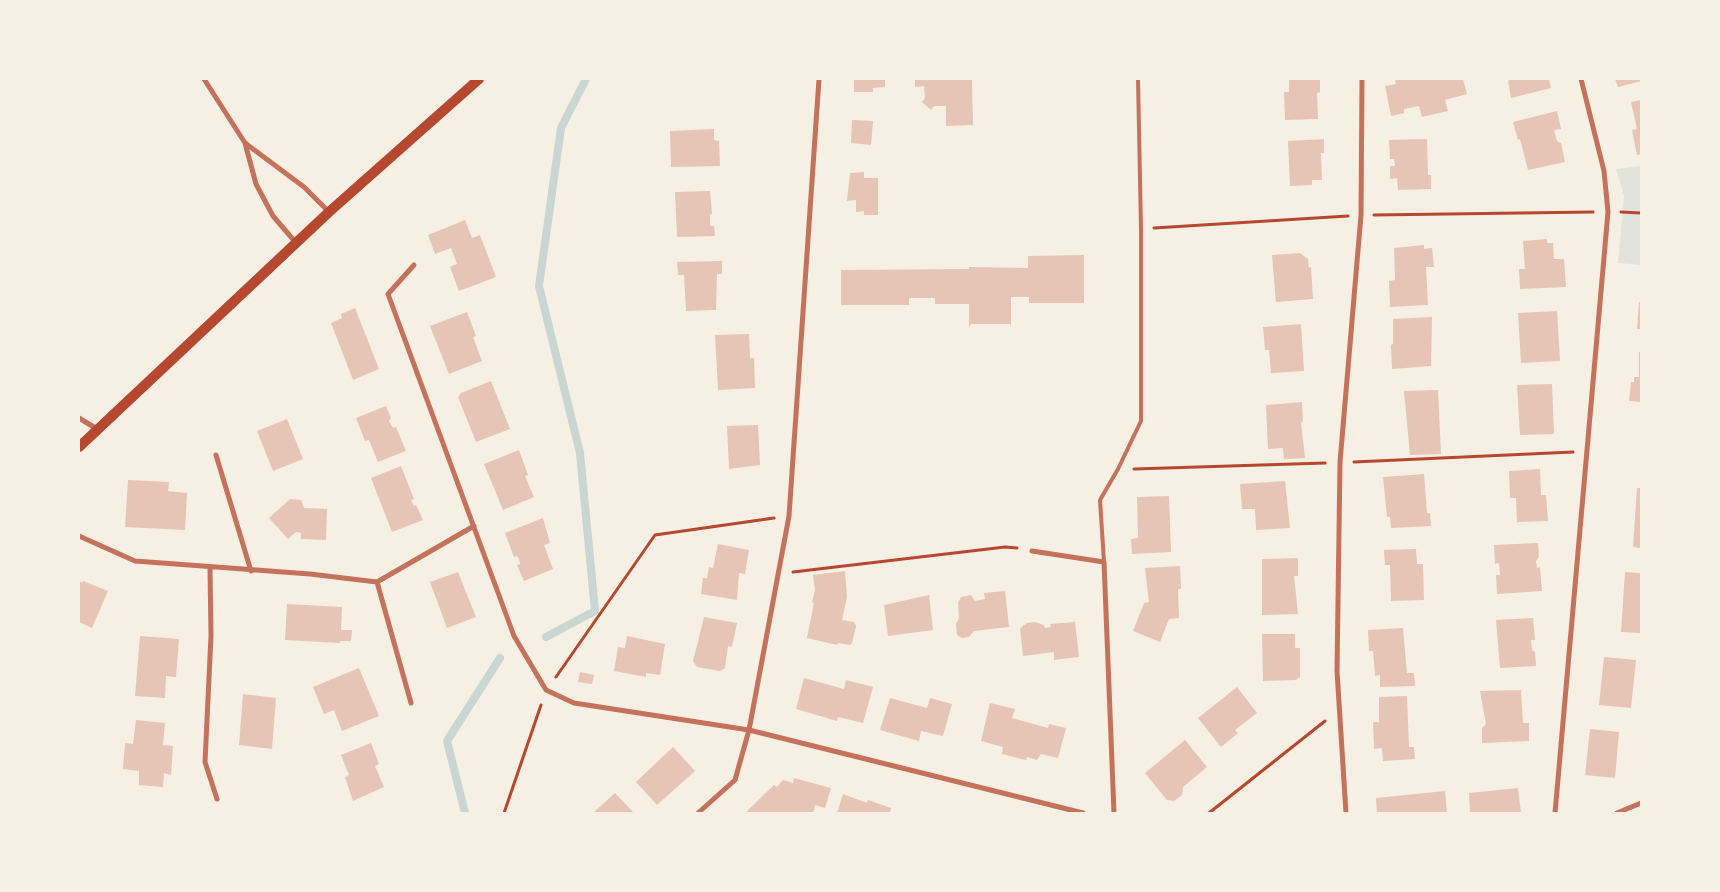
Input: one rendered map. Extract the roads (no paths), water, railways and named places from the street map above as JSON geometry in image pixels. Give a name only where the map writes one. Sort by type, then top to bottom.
[{"type":"main road","points":[[79,447],[329,212],[479,79]]},
{"type":"street","points":[[204,79],[245,143],[256,184],[273,216],[297,244]]},
{"type":"street","points":[[698,813],[735,780],[749,730],[780,574],[789,516],[819,79]]},
{"type":"street","points":[[1346,813],[1337,671],[1340,462],[1361,215],[1362,79]]},
{"type":"street","points":[[1555,813],[1608,212],[1604,170],[1581,79]]},
{"type":"street","points":[[245,143],[304,187],[329,212]]},
{"type":"street","points":[[414,265],[388,294],[514,636],[546,690],[574,703],[749,730],[1083,813]]},
{"type":"street","points":[[79,418],[97,429]]},
{"type":"street","points":[[216,455],[251,571]]},
{"type":"street","points":[[79,536],[135,561],[310,574],[377,582],[474,526]]},
{"type":"street","points":[[1032,550],[1104,562],[1114,813]]},
{"type":"street","points":[[210,568],[211,636],[205,762],[218,799]]},
{"type":"street","points":[[377,582],[411,703]]},
{"type":"street","points":[[1617,813],[1641,803]]},
{"type":"lane","points":[[1104,562],[1100,500],[1118,469],[1141,421],[1141,229],[1138,79]]},
{"type":"waterway","points":[[546,637],[595,611],[580,453],[539,286],[561,128],[586,79]]},
{"type":"waterway","points":[[465,813],[447,741],[500,658]]}]
